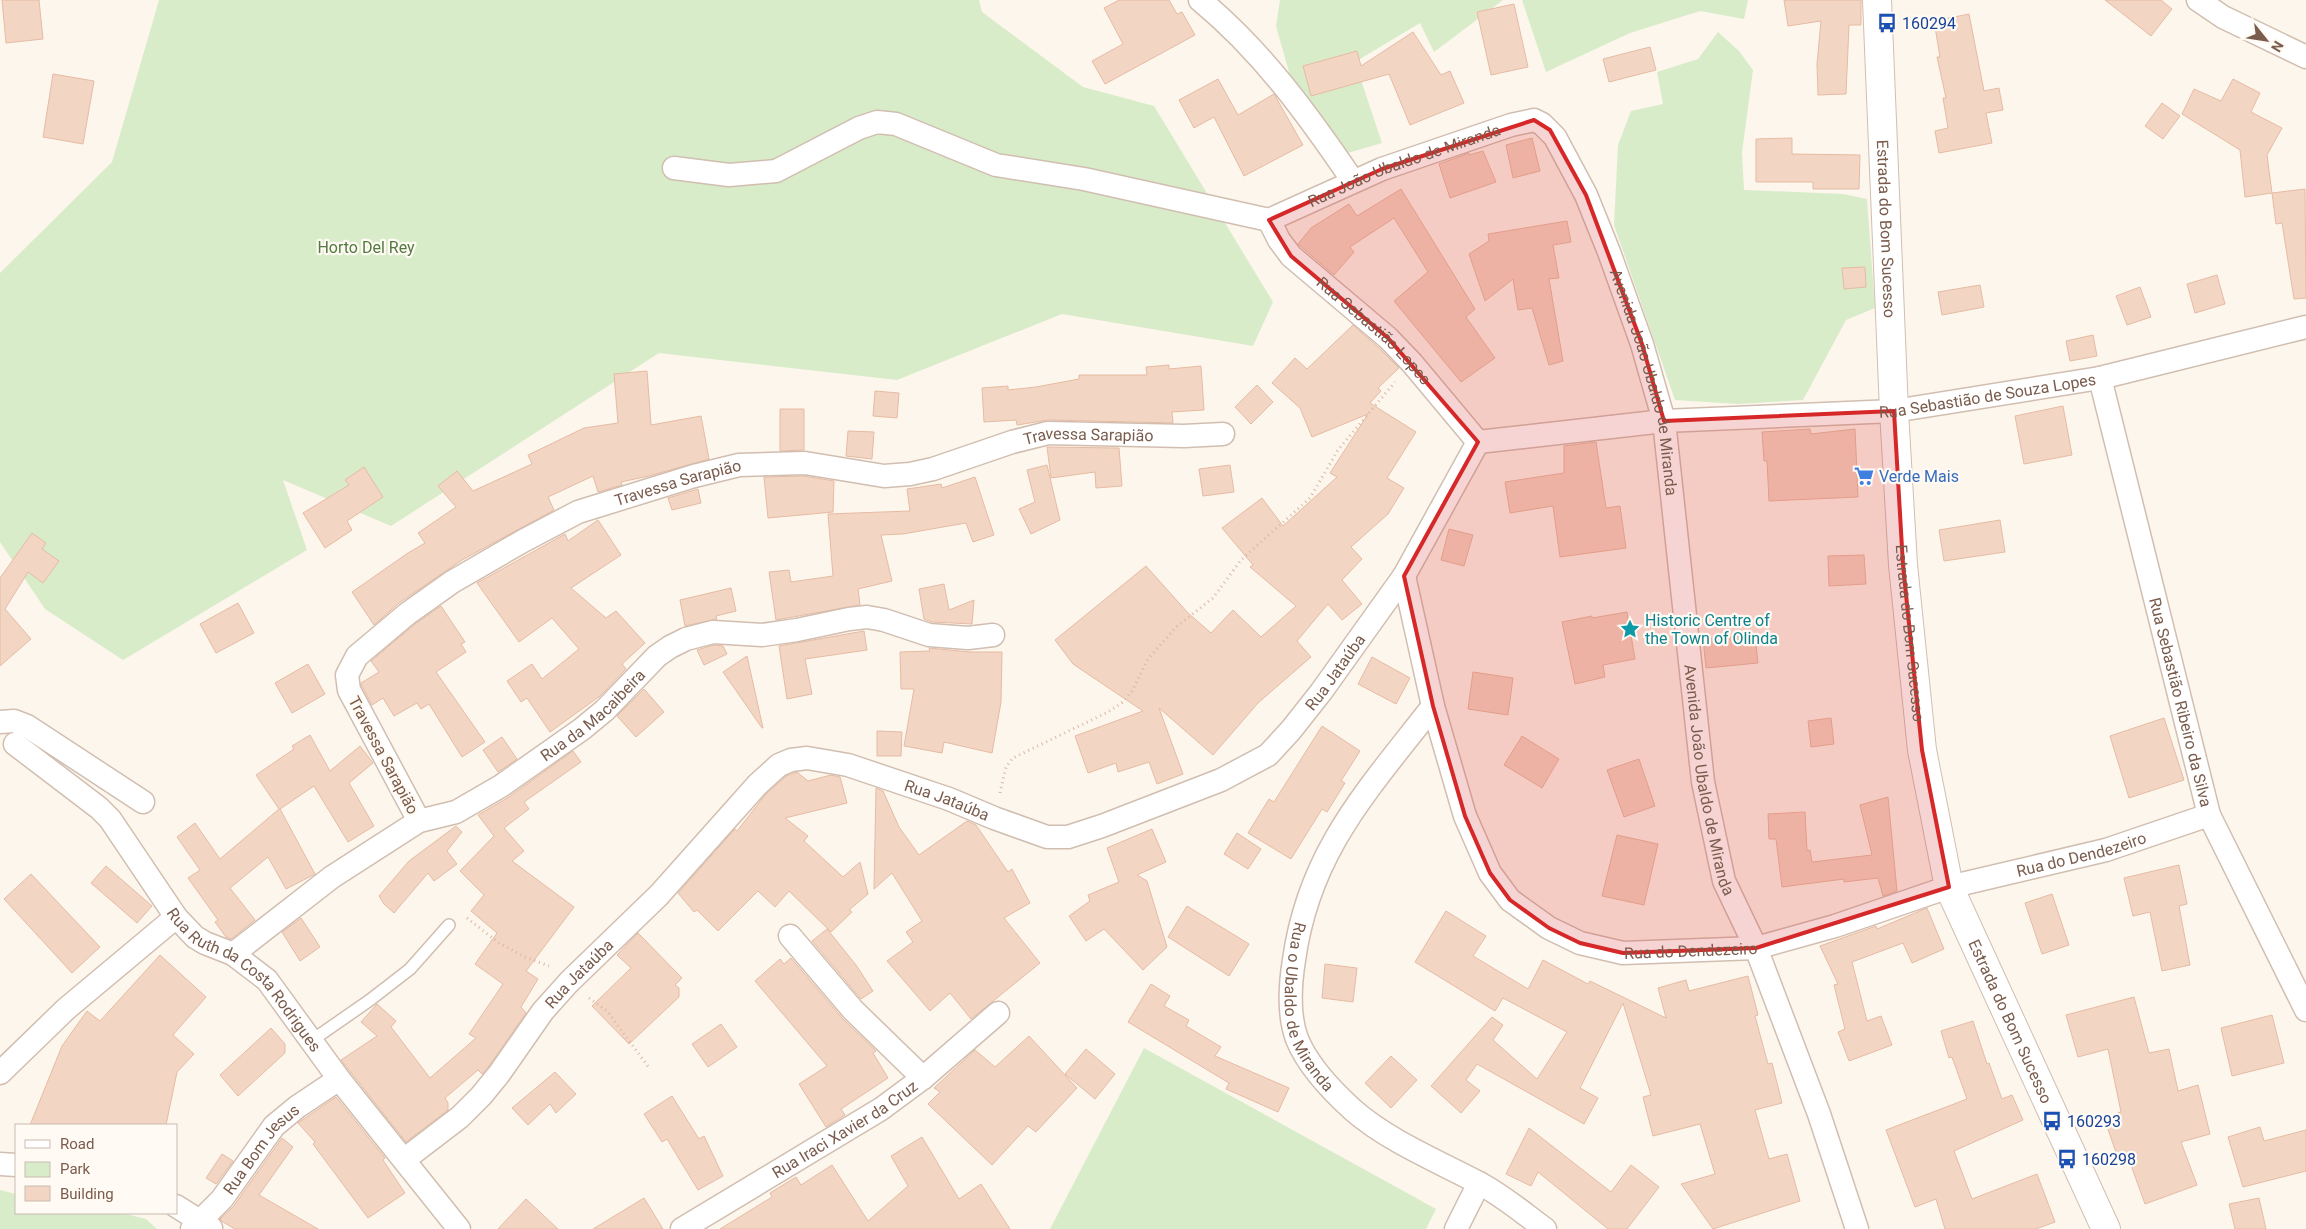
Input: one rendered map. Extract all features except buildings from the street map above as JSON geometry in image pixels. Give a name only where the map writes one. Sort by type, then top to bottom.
[{"type":"street","points":[[1200,0],[1223,19],[1268,66],[1317,128],[1353,181]]},
{"type":"street","name":"Estrada do Bom Sucesso","points":[[1877,0],[1894,411],[1903,565],[1922,750],[1949,887],[2106,1229]]},
{"type":"street","points":[[2198,0],[2223,17],[2306,57]]},
{"type":"street","name":"Rua João Ubaldo de Miranda","points":[[1269,220],[1382,169],[1511,125],[1534,120],[1542,124]]},
{"type":"street","points":[[674,168],[730,175],[776,171],[859,128],[877,122],[896,124],[996,165],[1084,179],[1269,220]]},
{"type":"street","name":"Avenida João Ubaldo de Miranda","points":[[1542,124],[1555,137],[1593,212],[1642,344],[1664,421],[1703,782],[1724,881],[1756,948],[1819,1114],[1858,1229]]},
{"type":"street","name":"Rua Sebastião Lopes","points":[[1269,220],[1279,240],[1291,256],[1348,303],[1412,363],[1478,442]]},
{"type":"street","name":"Rua Sebastião de Souza Lopes","points":[[1478,442],[1664,421],[1894,411],[2100,378],[2306,327]]},
{"type":"street","name":"Rua Sebastião Ribeiro da Silva","points":[[2100,378],[2209,816],[2306,1010]]},
{"type":"street","name":"Travessa Sarapião","points":[[419,821],[348,690],[347,675],[351,664],[363,650],[407,614],[452,582],[578,512],[694,476],[739,465],[805,463],[884,476],[910,474],[933,469],[1012,442],[1048,433],[1184,436],[1223,434]]},
{"type":"street","name":"Rua Jataúba","points":[[405,1159],[460,1117],[481,1096],[568,982],[659,895],[762,781],[779,765],[790,760],[807,758],[848,765],[949,799],[1047,837],[1068,836],[1102,826],[1221,780],[1268,755],[1315,700],[1404,576],[1478,442]]},
{"type":"street","name":"Rua do Dendezeiro","points":[[1404,576],[1433,706],[1465,816],[1490,873],[1510,900],[1549,928],[1580,942],[1623,953],[1756,948],[1835,926],[1949,887],[2106,850],[2209,816]]},
{"type":"street","name":"Rua da Macaibeira","points":[[234,954],[332,877],[419,821],[456,812],[501,786],[605,710],[657,656],[670,646],[699,634],[712,632],[762,634],[797,630],[849,618],[867,617],[929,635],[968,638],[993,635]]},
{"type":"street","name":"Rua o Ubaldo de Miranda","points":[[1433,706],[1346,819],[1325,855],[1306,900],[1297,936],[1291,981],[1292,1011],[1297,1039],[1310,1062],[1324,1080],[1354,1110],[1422,1154],[1479,1183],[1545,1229]]},
{"type":"street","points":[[0,722],[14,721],[27,726],[143,802]]},
{"type":"street","name":"Rua Ruth da Costa Rodrigues","points":[[16,744],[99,808],[110,819],[176,917],[195,936],[205,943],[234,954],[266,980],[339,1079],[460,1229]]},
{"type":"street","points":[[0,1073],[66,1009],[176,917]]},
{"type":"street","points":[[790,936],[853,1010],[923,1078]]},
{"type":"street","name":"Rua Iraci Xavier da Cruz","points":[[682,1229],[881,1109],[923,1078],[998,1013]]},
{"type":"street","name":"Rua Bom Jesus","points":[[202,1226],[274,1126],[297,1107],[339,1079]]},
{"type":"street","points":[[0,1164],[15,1165]]},
{"type":"street","points":[[1456,1229],[1479,1183]]},
{"type":"street","points":[[178,1208],[202,1226]]},
{"type":"lane","points":[[311,1041],[370,1000],[410,969],[449,925]]},
{"type":"path","points":[[994,818],[1006,767],[1013,758],[1108,712],[1123,702],[1132,691],[1148,659],[1176,627],[1213,598],[1240,560],[1310,498],[1338,450],[1412,363]]},
{"type":"path","points":[[463,914],[499,943],[525,957],[547,964],[607,1011],[650,1069]]},
{"type":"highlighted area","points":[[1534,120],[1550,130],[1586,195],[1642,344],[1664,421],[1894,411],[1903,565],[1922,750],[1949,887],[1756,948],[1623,953],[1580,943],[1549,928],[1510,900],[1490,873],[1465,816],[1433,706],[1404,576],[1478,442],[1388,338],[1291,256],[1269,220],[1382,169]]},
{"type":"green space","name":"Horto Del Rey","points":[[159,0],[979,0],[982,12],[1083,87],[1154,106],[1273,302],[1253,346],[1062,314],[897,380],[659,353],[391,526],[283,480],[307,550],[123,660],[45,609],[0,542],[0,273],[112,162]]},
{"type":"green space","points":[[1280,0],[1503,0],[1434,52],[1420,23],[1355,62],[1382,143],[1324,160],[1298,104],[1276,26]]},
{"type":"green space","points":[[1522,0],[1748,0],[1744,19],[1700,11],[1630,33],[1546,72]]},
{"type":"green space","points":[[1718,32],[1739,51],[1753,70],[1742,152],[1744,190],[1843,194],[1867,199],[1875,308],[1846,320],[1803,400],[1738,404],[1675,400],[1614,225],[1618,145],[1631,111],[1663,104],[1657,72],[1698,59]]},
{"type":"green space","points":[[1144,1048],[1436,1209],[1426,1229],[1050,1229]]},
{"type":"green space","points":[[0,1190],[15,1194],[15,1214],[126,1214],[146,1219],[157,1229],[0,1229]]},
{"type":"place","name":"160294","points":[[1887,23]]},
{"type":"place","name":"Verde Mais","points":[[1864,476]]},
{"type":"place","name":"Historic Centre of the Town of Olinda","points":[[1630,629]]},
{"type":"place","name":"160293","points":[[2052,1121]]},
{"type":"place","name":"160298","points":[[2067,1159]]}]
